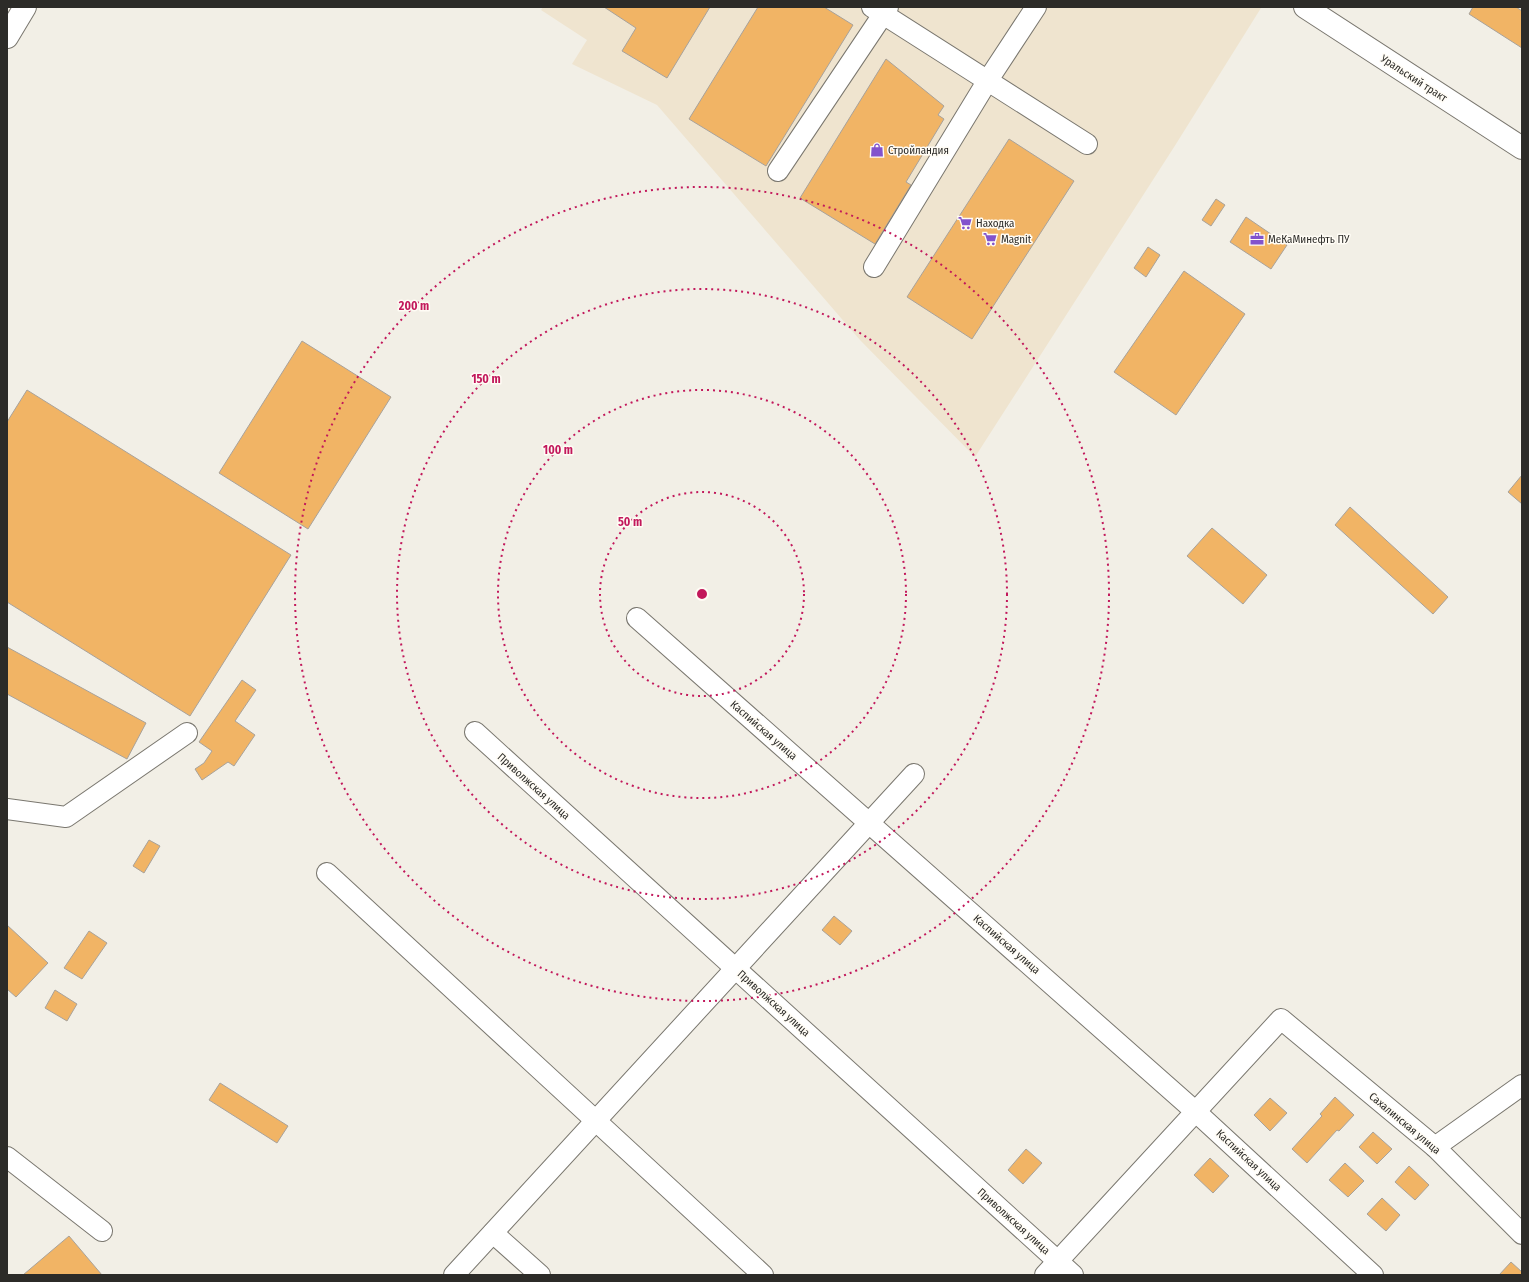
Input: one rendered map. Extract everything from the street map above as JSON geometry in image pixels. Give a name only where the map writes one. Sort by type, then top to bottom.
[{"type":"main road","points":[[7,37],[25,7]]},
{"type":"main road","name":"Уральский тракт","points":[[1305,7],[1522,148]]},
{"type":"street","points":[[874,267],[988,80],[1036,7]]},
{"type":"street","points":[[778,171],[881,9],[1087,144]]},
{"type":"street","name":"Каспийская улица","points":[[637,618],[1196,1112],[1373,1275]]},
{"type":"street","name":"Приволжская улица","points":[[475,732],[736,968],[1052,1268],[1073,1275]]},
{"type":"street","points":[[7,809],[66,817],[187,733]]},
{"type":"street","points":[[454,1275],[914,774]]},
{"type":"street","points":[[327,873],[763,1275]]},
{"type":"street","name":"Сахалинская улица","points":[[1196,1112],[1281,1019],[1435,1147],[1522,1234]]},
{"type":"street","points":[[1435,1147],[1522,1085]]},
{"type":"street","points":[[1052,1268],[1196,1112]]},
{"type":"street","points":[[7,1157],[102,1231]]},
{"type":"street","points":[[493,1233],[540,1275]]},
{"type":"shaded area","points":[[543,7],[1261,8],[1176,144],[975,457],[860,340],[657,105],[572,64],[587,40],[541,10]]},
{"type":"building","points":[[604,7],[710,7],[667,78],[622,51],[636,28]]},
{"type":"building","points":[[758,7],[824,7],[853,25],[766,166],[689,119]]},
{"type":"building","points":[[1473,7],[1516,7],[1522,11],[1522,48],[1469,14]]},
{"type":"building","name":"Стройландия","points":[[886,59],[944,106],[938,115],[944,119],[906,182],[911,185],[875,244],[800,198]]},
{"type":"building","name":"Magnit","points":[[1009,139],[1074,181],[972,339],[907,297]]},
{"type":"building","points":[[1216,199],[1225,205],[1211,226],[1202,220]]},
{"type":"building","points":[[1246,217],[1287,245],[1271,269],[1230,242]]},
{"type":"building","points":[[1148,247],[1160,255],[1146,277],[1134,268]]},
{"type":"building","points":[[1184,271],[1245,314],[1176,415],[1114,372]]},
{"type":"building","points":[[302,341],[391,397],[308,529],[219,473]]},
{"type":"building","points":[[27,390],[291,555],[190,716],[7,602],[7,422]]},
{"type":"building","points":[[1522,475],[1522,504],[1508,492]]},
{"type":"building","points":[[1350,507],[1448,597],[1433,614],[1335,525]]},
{"type":"building","points":[[1212,528],[1267,575],[1243,604],[1187,556]]},
{"type":"building","points":[[7,647],[146,723],[127,759],[7,694]]},
{"type":"building","points":[[242,680],[256,690],[235,721],[255,735],[234,766],[228,762],[202,780],[195,769],[204,763],[212,751],[199,742]]},
{"type":"building","points":[[149,840],[160,846],[144,873],[133,866]]},
{"type":"building","points":[[834,916],[852,931],[840,945],[822,930]]},
{"type":"building","points":[[7,925],[48,963],[16,997],[7,989]]},
{"type":"building","points":[[89,931],[107,943],[82,979],[64,968]]},
{"type":"building","points":[[55,990],[77,1004],[67,1021],[45,1008]]},
{"type":"building","points":[[220,1083],[288,1126],[277,1143],[209,1100]]},
{"type":"building","points":[[1335,1097],[1354,1115],[1339,1131],[1337,1130],[1307,1163],[1292,1149],[1322,1116],[1320,1114]]},
{"type":"building","points":[[1270,1098],[1287,1113],[1270,1131],[1254,1115]]},
{"type":"building","points":[[1373,1132],[1392,1149],[1377,1164],[1359,1147]]},
{"type":"building","points":[[1026,1149],[1042,1163],[1023,1184],[1008,1170]]},
{"type":"building","points":[[1210,1158],[1229,1176],[1213,1193],[1194,1175]]},
{"type":"building","points":[[1345,1163],[1364,1181],[1348,1197],[1329,1180]]},
{"type":"building","points":[[1409,1166],[1429,1185],[1415,1200],[1395,1182]]},
{"type":"building","points":[[1382,1198],[1400,1215],[1386,1231],[1367,1214]]},
{"type":"building","points":[[69,1236],[102,1275],[23,1275]]},
{"type":"building","points":[[1511,1262],[1522,1272],[1522,1275],[1499,1275]]},
{"type":"place","name":"Стройландия","points":[[877,150]]},
{"type":"place","name":"Находка","points":[[965,223]]},
{"type":"place","name":"Magnit","points":[[990,239]]},
{"type":"place","name":"МеКаМинефть ПУ","points":[[1257,239]]}]
